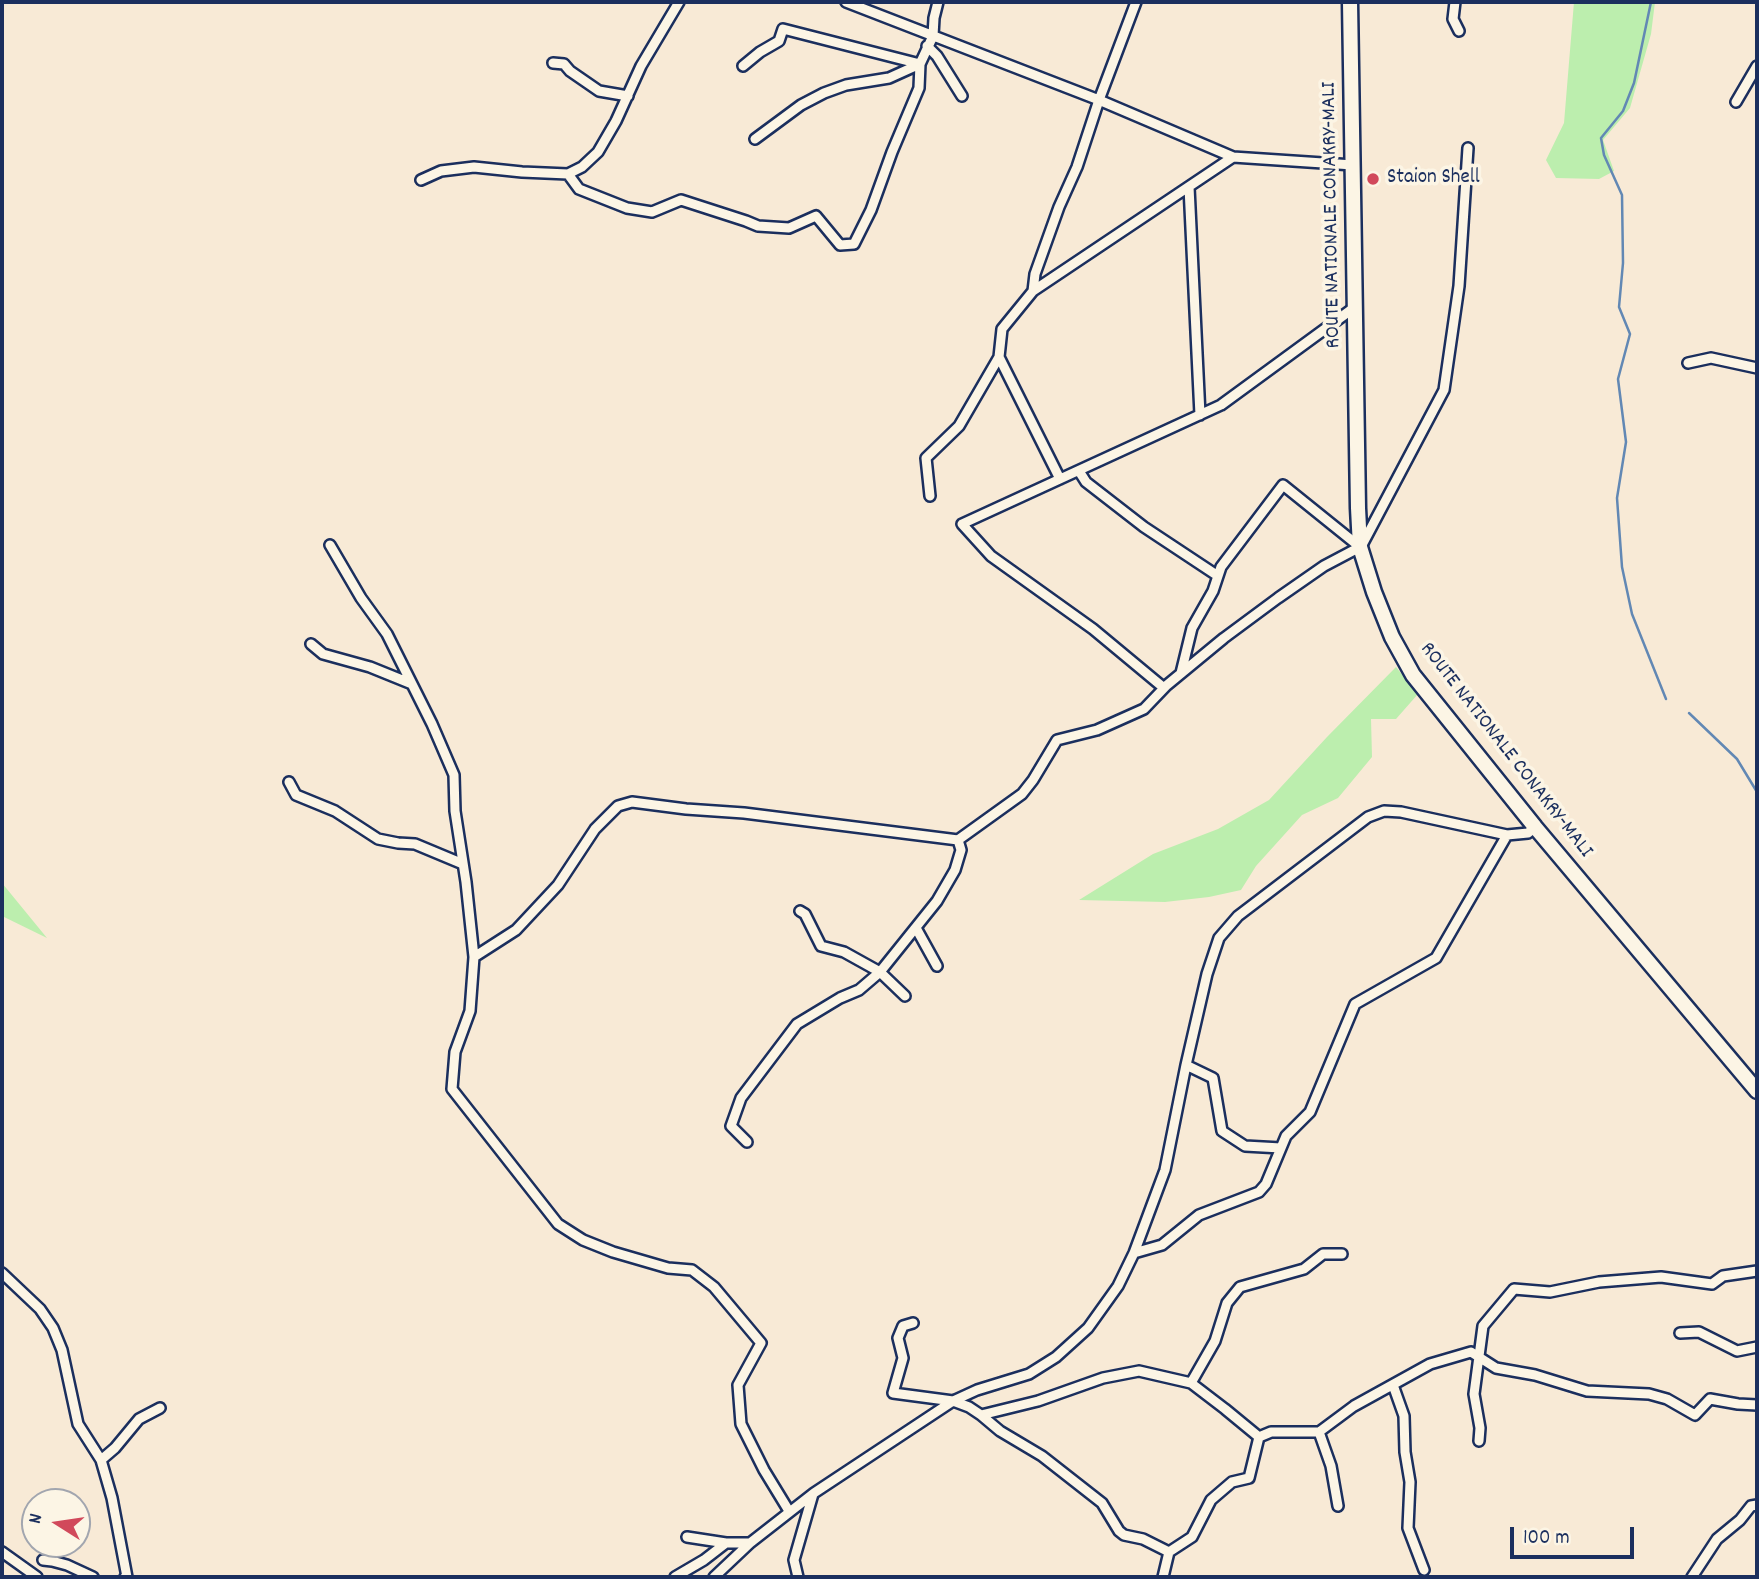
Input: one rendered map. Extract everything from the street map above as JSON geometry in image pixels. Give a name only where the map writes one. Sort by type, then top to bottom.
[{"type":"highway","name":"ROUTE NATIONALE CONAKRY-MALI","points":[[1350,2],[1360,547],[1374,592],[1392,637],[1413,675],[1535,827],[1757,1091]]},
{"type":"street","points":[[421,180],[441,171],[474,167],[568,174],[582,167],[598,152],[617,121],[641,66],[679,2]]},
{"type":"street","points":[[846,2],[1099,100],[1233,157],[1353,165]]},
{"type":"street","points":[[568,174],[579,189],[627,208],[652,212],[681,200],[758,226],[789,228],[816,216],[840,245],[854,244],[871,210],[892,152],[914,103],[919,88],[920,64],[933,36],[938,2]]},
{"type":"street","points":[[1033,291],[1035,274],[1059,207],[1077,167],[1136,2]]},
{"type":"street","points":[[1455,2],[1453,19],[1459,31]]},
{"type":"street","points":[[743,66],[779,41],[783,29],[920,64]]},
{"type":"street","points":[[927,46],[937,56],[962,96]]},
{"type":"street","points":[[553,63],[564,64],[599,91],[628,96]]},
{"type":"street","points":[[755,139],[800,105],[824,93],[846,85],[889,78],[920,64]]},
{"type":"street","points":[[1736,102],[1757,66]]},
{"type":"street","points":[[474,957],[516,930],[558,885],[595,829],[618,806],[632,802],[958,840],[1022,794],[1056,740],[1097,730],[1144,709],[1181,673],[1278,597],[1324,566],[1360,547],[1444,390],[1459,286],[1468,148]]},
{"type":"street","points":[[930,496],[926,458],[959,426],[999,357],[1002,329],[1033,291],[1233,157]]},
{"type":"street","points":[[1189,187],[1200,415]]},
{"type":"street","points":[[1164,688],[1093,629],[991,556],[962,524],[1221,405],[1355,307]]},
{"type":"street","points":[[999,357],[1060,479]]},
{"type":"street","points":[[1688,363],[1711,358],[1757,368]]},
{"type":"street","points":[[1079,471],[1086,482],[1144,527],[1218,576]]},
{"type":"street","points":[[1181,673],[1192,628],[1213,591],[1221,567],[1283,485],[1360,547]]},
{"type":"street","points":[[330,545],[361,598],[387,634],[454,775],[455,811],[474,957],[470,1011],[454,1052],[452,1089],[558,1224],[583,1240],[613,1252],[668,1268],[692,1270],[714,1287],[761,1343],[738,1385],[741,1424],[789,1511]]},
{"type":"street","points":[[311,644],[323,654],[370,667],[412,684]]},
{"type":"street","points":[[289,782],[296,795],[335,811],[378,839],[415,844],[463,864]]},
{"type":"street","points":[[715,1577],[750,1543],[814,1493],[953,1401],[977,1390],[1029,1374],[1056,1357],[1088,1328],[1118,1286],[1134,1253],[1165,1170],[1207,974],[1219,938],[1238,916],[1368,817],[1384,811],[1401,812],[1507,835],[1528,833],[1535,827]]},
{"type":"street","points":[[1134,1253],[1162,1245],[1199,1214],[1259,1192],[1266,1184],[1286,1136],[1310,1112],[1355,1004],[1436,958],[1507,835]]},
{"type":"street","points":[[747,1142],[731,1126],[741,1098],[797,1024],[840,998],[859,990],[880,972],[937,901],[955,870],[961,850],[958,840]]},
{"type":"street","points":[[800,912],[805,914],[821,946],[844,952],[880,972],[905,996]]},
{"type":"street","points":[[916,928],[937,965]]},
{"type":"street","points":[[1186,1065],[1213,1078],[1222,1131],[1245,1146],[1281,1147]]},
{"type":"street","points":[[1191,1384],[1216,1341],[1227,1303],[1240,1287],[1304,1269],[1323,1254],[1342,1254]]},
{"type":"street","points":[[1479,1441],[1480,1428],[1474,1394],[1483,1326],[1514,1289],[1550,1292],[1599,1282],[1661,1277],[1712,1284],[1723,1276],[1757,1271]]},
{"type":"street","points":[[2,1273],[40,1309],[53,1328],[62,1350],[78,1424],[101,1460],[112,1498],[125,1577]]},
{"type":"street","points":[[914,1323],[903,1326],[898,1338],[903,1358],[893,1393],[953,1401],[969,1406],[1000,1431],[1042,1455],[1102,1503],[1118,1531],[1143,1539],[1169,1552]]},
{"type":"street","points":[[1680,1333],[1699,1332],[1737,1351],[1757,1347]]},
{"type":"street","points":[[1259,1437],[1270,1433],[1319,1432],[1354,1406],[1430,1364],[1471,1352],[1496,1368],[1535,1375],[1587,1391],[1649,1394],[1667,1399],[1695,1415],[1710,1399],[1757,1405]]},
{"type":"street","points":[[981,1415],[1038,1401],[1103,1378],[1139,1371],[1191,1384],[1259,1437]]},
{"type":"street","points":[[1393,1385],[1404,1416],[1405,1452],[1410,1482],[1408,1528],[1424,1570]]},
{"type":"street","points":[[101,1460],[116,1448],[139,1419],[160,1408]]},
{"type":"street","points":[[1319,1432],[1331,1466],[1338,1506]]},
{"type":"street","points":[[1163,1577],[1169,1552],[1192,1537],[1211,1500],[1232,1482],[1250,1478],[1259,1437]]},
{"type":"street","points":[[798,1577],[794,1560],[814,1493]]},
{"type":"street","points":[[1692,1577],[1717,1539],[1740,1520],[1751,1506],[1757,1505]]},
{"type":"street","points":[[687,1537],[726,1543],[750,1543]]},
{"type":"street","points":[[675,1577],[726,1543]]},
{"type":"street","points":[[2,1552],[37,1577]]},
{"type":"street","points":[[43,1560],[68,1565],[93,1577]]},
{"type":"green space","points":[[1574,2],[1655,2],[1651,34],[1630,108],[1603,140],[1614,171],[1599,179],[1556,178],[1546,160],[1564,123]]},
{"type":"green space","points":[[1396,667],[1418,694],[1396,719],[1371,719],[1372,757],[1338,798],[1302,815],[1256,866],[1241,890],[1165,902],[1079,900],[1153,854],[1218,829],[1269,800]]},
{"type":"green space","points":[[2,883],[47,938],[2,916]]},
{"type":"waterway","points":[[1651,2],[1634,83],[1623,111],[1601,138],[1604,155],[1622,195],[1623,263],[1619,307],[1630,334],[1618,379],[1626,442],[1617,498],[1622,567],[1632,614],[1666,699]]},
{"type":"waterway","points":[[1689,713],[1737,759],[1757,792]]},
{"type":"place","name":"Staion Shell","points":[[1373,179]]}]
